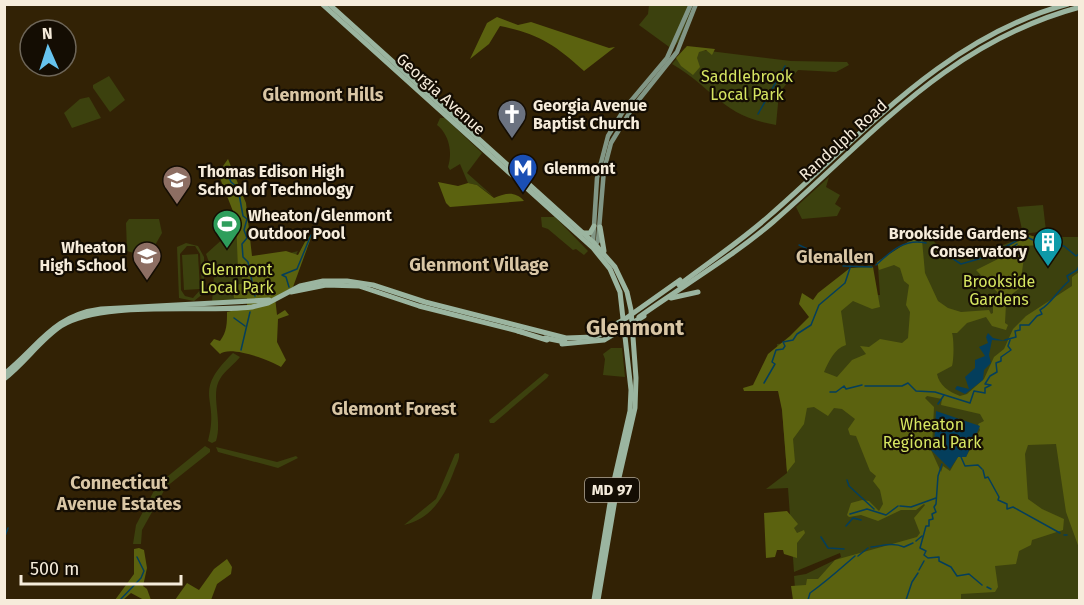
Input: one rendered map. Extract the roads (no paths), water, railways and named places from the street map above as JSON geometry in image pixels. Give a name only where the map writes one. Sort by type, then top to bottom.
[{"type":"main road","name":"Georgia Avenue","points":[[322,4],[606,255],[620,276],[631,314],[634,390],[596,600]]},
{"type":"main road","name":"Georgia Avenue","points":[[329,4],[594,245],[615,279],[623,303],[625,319],[621,329],[627,339],[634,390]]},
{"type":"main road","points":[[606,255],[597,226],[599,163],[608,136],[625,108],[667,57],[691,4]]},
{"type":"main road","points":[[594,245],[604,170],[612,143],[632,109],[677,52],[696,4]]},
{"type":"main road","name":"Randolph Road","points":[[639,316],[765,220],[911,87],[973,44],[1019,21],[1068,4]]},
{"type":"main road","name":"Randolph Road","points":[[689,279],[772,222],[916,93],[960,61],[1030,24],[1080,8]]},
{"type":"main road","points":[[976,51],[976,45],[989,36]]},
{"type":"main road","points":[[960,61],[972,50],[973,44]]},
{"type":"main road","points":[[582,233],[590,233],[597,226]]},
{"type":"main road","points":[[291,292],[300,286],[323,281],[359,282],[539,333],[579,339],[602,335],[632,325],[669,299],[689,279]]},
{"type":"main road","points":[[539,333],[565,336],[588,335],[605,330],[689,279]]},
{"type":"main road","points":[[4,374],[53,326],[76,314],[101,309],[269,300],[291,292],[326,285],[359,286],[419,306],[568,345],[609,338],[627,339]]},
{"type":"main road","points":[[669,299],[698,292]]},
{"type":"main road","points":[[4,379],[54,332],[82,317],[103,312],[250,307],[268,303],[269,300]]},
{"type":"main road","points":[[630,306],[645,304]]},
{"type":"main road","points":[[516,331],[572,342],[596,340],[621,329]]},
{"type":"main road","points":[[609,338],[621,329]]},
{"type":"water","points":[[988,333],[993,338],[1006,341],[992,340],[989,355],[991,363],[984,370],[983,380],[965,394],[955,389],[957,386],[969,389],[965,377],[975,368],[975,360],[985,356],[979,347],[988,343],[986,337]]},
{"type":"water","points":[[936,411],[980,426],[966,457],[958,457],[950,469],[931,450],[934,447]]},
{"type":"waterway","points":[[758,114],[785,66]]},
{"type":"waterway","points":[[227,173],[231,182],[238,188],[243,216],[247,219],[244,230],[247,238],[242,244],[243,257],[248,262],[255,296]]},
{"type":"waterway","points":[[289,287],[286,277],[282,275],[297,269],[311,235]]},
{"type":"waterway","points":[[933,246],[961,264],[989,256],[1025,236],[1039,243],[1064,246],[1076,256],[1080,253]]},
{"type":"waterway","points":[[876,265],[905,244],[926,243]]},
{"type":"waterway","points":[[1006,252],[1017,244]]},
{"type":"waterway","points":[[799,245],[822,256]]},
{"type":"waterway","points":[[826,258],[833,262]]},
{"type":"waterway","points":[[1005,340],[1016,337],[1015,331],[1020,330],[1020,325],[1029,325],[1042,314],[1040,310],[1069,281],[1067,276],[1077,270],[1080,264]]},
{"type":"waterway","points":[[843,266],[872,267]]},
{"type":"waterway","points":[[764,383],[775,364],[772,362],[776,350],[783,349],[785,346],[783,342],[793,340],[797,334],[811,325],[819,305],[845,283],[850,268]]},
{"type":"waterway","points":[[241,350],[250,312]]},
{"type":"waterway","points":[[234,318],[245,326]]},
{"type":"waterway","points":[[865,386],[902,386],[908,383],[916,391],[935,392],[970,403],[974,391],[985,393],[985,388],[991,385],[985,384],[990,376],[997,372],[996,363],[1011,350],[1008,346],[1010,340]]},
{"type":"waterway","points":[[830,392],[836,392],[844,386],[846,389],[862,385]]},
{"type":"waterway","points":[[938,404],[944,395]]},
{"type":"waterway","points":[[961,457],[965,466],[978,465],[982,469]]},
{"type":"waterway","points":[[942,464],[934,507],[936,512],[932,514],[933,519],[929,520],[929,526],[926,526],[920,548],[926,551],[924,555],[928,558],[939,557],[939,561],[951,567],[957,576],[969,574],[982,585]]},
{"type":"waterway","points":[[983,470],[985,478],[988,477],[999,497],[998,500],[1007,504],[1007,509],[1013,507],[1060,533]]},
{"type":"waterway","points":[[847,480],[849,486],[874,509]]},
{"type":"waterway","points":[[900,506],[911,507],[936,498]]},
{"type":"waterway","points":[[850,514],[867,509],[886,515],[898,506]]},
{"type":"waterway","points":[[846,526],[853,518],[861,520]]},
{"type":"waterway","points":[[5,536],[8,528]]},
{"type":"waterway","points":[[916,541],[922,536]]},
{"type":"waterway","points":[[821,537],[828,548],[844,549]]},
{"type":"waterway","points":[[871,547],[892,545],[904,547],[913,543]]},
{"type":"waterway","points":[[858,556],[868,548]]},
{"type":"waterway","points":[[808,600],[810,593],[855,556]]},
{"type":"waterway","points":[[120,600],[141,578],[144,571],[137,557]]},
{"type":"waterway","points":[[919,570],[924,561]]},
{"type":"waterway","points":[[906,600],[912,582],[918,573]]},
{"type":"waterway","points":[[987,587],[991,589]]},
{"type":"place","name":"Georgia Avenue Baptist Church","points":[[512,140]]},
{"type":"place","name":"Glenmont","points":[[523,194]]},
{"type":"place","name":"Thomas Edison High School of Technology","points":[[177,206]]},
{"type":"place","name":"Wheaton/Glenmont Outdoor Pool","points":[[227,250]]},
{"type":"place","name":"Brookside Gardens Conservatory","points":[[1048,268]]},
{"type":"place","name":"Wheaton High School","points":[[147,282]]},
{"type":"district","name":"Glenmont Hills","points":[[323,95]]},
{"type":"district","name":"Glenallen","points":[[835,257]]},
{"type":"district","name":"Glenmont Village","points":[[479,265]]},
{"type":"district","name":"Glenmont","points":[[635,327]]},
{"type":"district","name":"Glemont Forest","points":[[394,409]]},
{"type":"district","name":"Connecticut Avenue Estates","points":[[119,493]]},
{"type":"park label","name":"Saddlebrook Local Park","points":[[747,85]]},
{"type":"park label","name":"Glenmont Local Park","points":[[237,278]]},
{"type":"park label","name":"Brookside Gardens","points":[[999,290]]},
{"type":"park label","name":"Wheaton Regional Park","points":[[932,433]]}]
